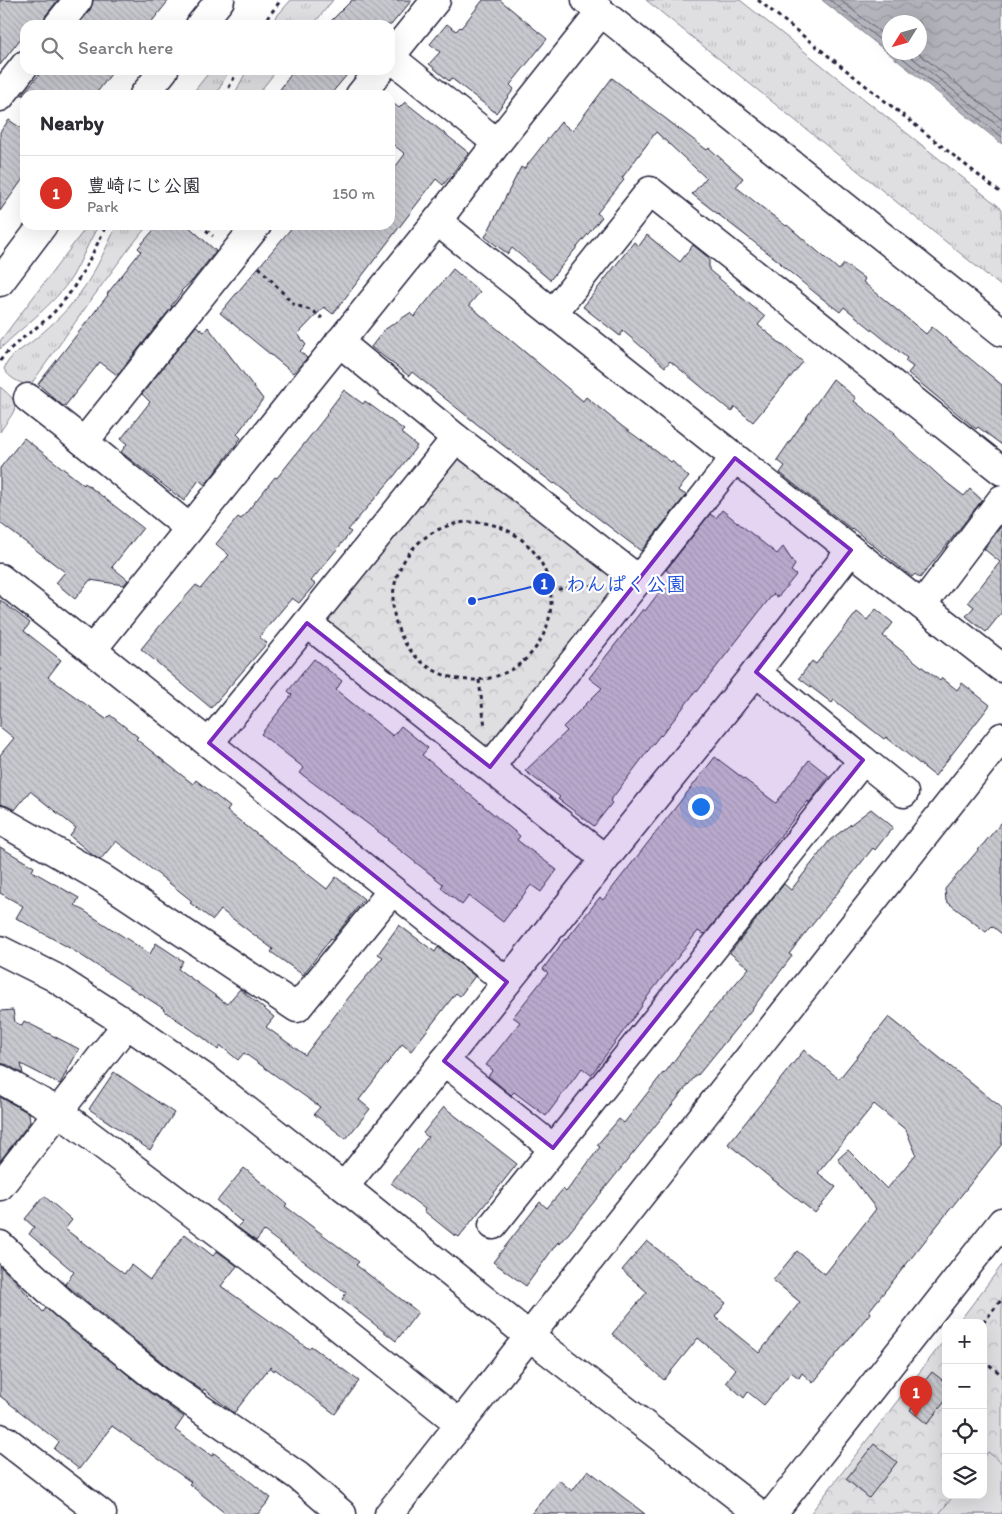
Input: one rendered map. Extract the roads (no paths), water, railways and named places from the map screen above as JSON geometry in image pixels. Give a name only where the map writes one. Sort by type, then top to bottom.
[{"type":"street","points":[[62,20],[78,0]]},
{"type":"street","points":[[204,20],[220,0]]},
{"type":"street","points":[[395,51],[436,0]]},
{"type":"street","points":[[92,650],[437,221],[497,143],[594,6],[1002,332]]},
{"type":"street","points":[[395,61],[497,143]]},
{"type":"street","points":[[148,90],[160,75]]},
{"type":"street","points":[[364,90],[376,75]]},
{"type":"street","points":[[554,313],[650,191],[1002,471]]},
{"type":"street","points":[[437,221],[734,458],[1002,668]]},
{"type":"street","points":[[0,282],[39,230]]},
{"type":"street","points":[[84,442],[253,230]]},
{"type":"street","points":[[338,342],[456,438],[639,580]]},
{"type":"street","points":[[28,398],[189,528]]},
{"type":"street","points":[[209,744],[456,438]]},
{"type":"street","points":[[490,767],[734,458]]},
{"type":"street","points":[[922,605],[1002,499]]},
{"type":"street","points":[[344,1187],[756,672],[851,550]]},
{"type":"street","points":[[0,579],[92,650],[507,982]]},
{"type":"street","points":[[307,623],[605,859]]},
{"type":"street","points":[[756,672],[904,793]]},
{"type":"street","points":[[389,1514],[1002,737]]},
{"type":"street","points":[[493,1225],[862,760]]},
{"type":"street","points":[[0,820],[103,879],[297,1008],[392,891]]},
{"type":"street","points":[[0,950],[54,977],[127,1024],[209,1082],[344,1187],[529,1336],[760,1514]]},
{"type":"street","points":[[0,1186],[127,1024]]},
{"type":"street","points":[[444,1061],[553,1148]]},
{"type":"street","points":[[0,1079],[59,1112],[255,1260],[460,1424]]},
{"type":"street","points":[[772,1514],[1002,1222]]},
{"type":"street","points":[[0,1245],[66,1306],[159,1380],[298,1476],[342,1514]]},
{"type":"street","points":[[0,1438],[7,1441],[102,1514]]},
{"type":"water","points":[[822,0],[1002,0],[1002,144],[897,60],[927,60],[927,15],[882,15],[882,48]]},
{"type":"place","name":"わんぱく公園","points":[[472,601]]},
{"type":"place","name":"豊崎にじ公園","points":[[916,1417]]}]
